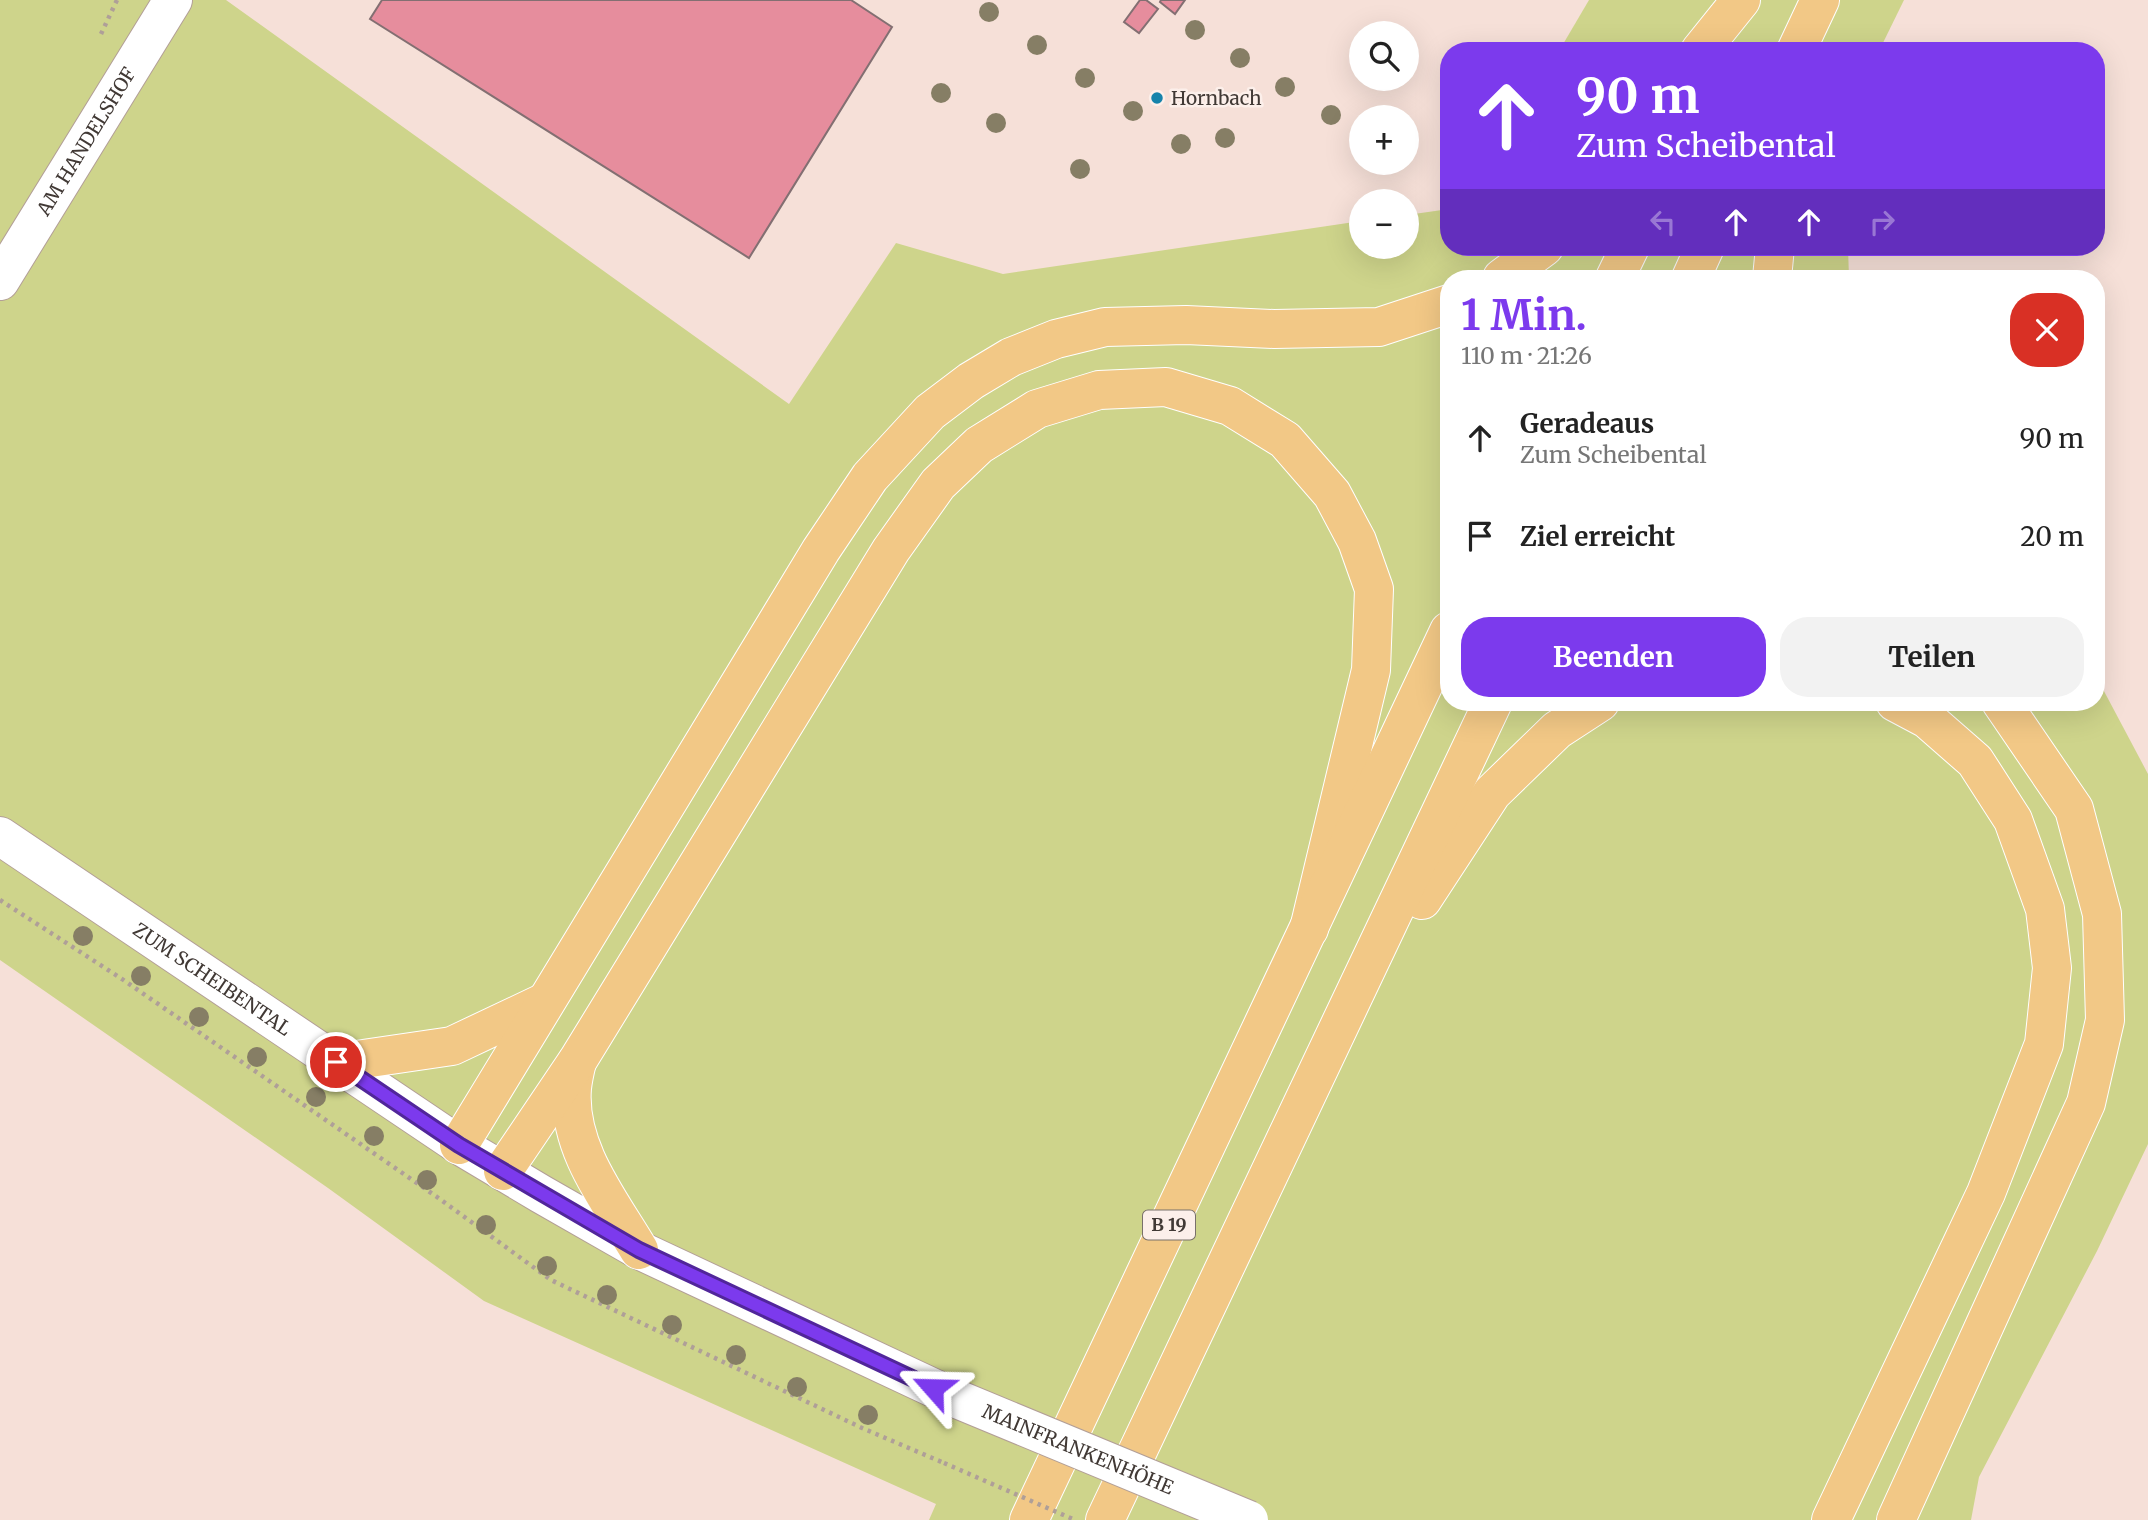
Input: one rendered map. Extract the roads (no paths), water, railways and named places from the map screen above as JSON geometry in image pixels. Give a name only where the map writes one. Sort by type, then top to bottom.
[{"type":"highway","points":[[1707,42],[1741,0]]},
{"type":"highway","points":[[1726,42],[1746,0]]},
{"type":"highway","points":[[1800,42],[1820,0]]},
{"type":"highway","points":[[1827,42],[1838,0]]},
{"type":"highway","points":[[1513,270],[1532,256]]},
{"type":"highway","points":[[459,1145],[821,550],[870,477],[930,412],[971,381],[1011,357],[1056,339],[1105,327],[1379,327],[1440,307]]},
{"type":"highway","points":[[503,1171],[578,1060],[891,550],[938,484],[979,445],[1037,409],[1099,390],[1166,387],[1230,406],[1285,440],[1332,494],[1357,541],[1374,589],[1371,670],[1309,929]]},
{"type":"highway","name":"B 19","points":[[1029,1520],[1440,650]]},
{"type":"highway","points":[[1105,1520],[1489,711]]},
{"type":"highway","points":[[1347,1012],[1492,793],[1557,730],[1586,711]]},
{"type":"highway","points":[[1829,1517],[1986,1193],[2044,1044],[2052,968],[2045,909],[2013,820],[1975,761],[1927,719],[1912,711]]},
{"type":"highway","points":[[1898,1518],[2086,1103],[2105,1020],[2102,914],[2074,809],[2007,711]]},
{"type":"highway","points":[[336,1062],[452,1046],[545,1002]]},
{"type":"highway","points":[[578,1060],[572,1088],[573,1122],[582,1153],[639,1250]]},
{"type":"street","name":"AM HANDELSHOF","points":[[0,281],[173,0]]},
{"type":"street","name":"ZUM SCHEIBENTAL","points":[[0,836],[459,1145]]},
{"type":"street","name":"MAINFRANKENHÖHE","points":[[459,1145],[639,1250],[957,1399],[1249,1520]]},
{"type":"place","name":"Hornbach","points":[[1157,98]]}]
